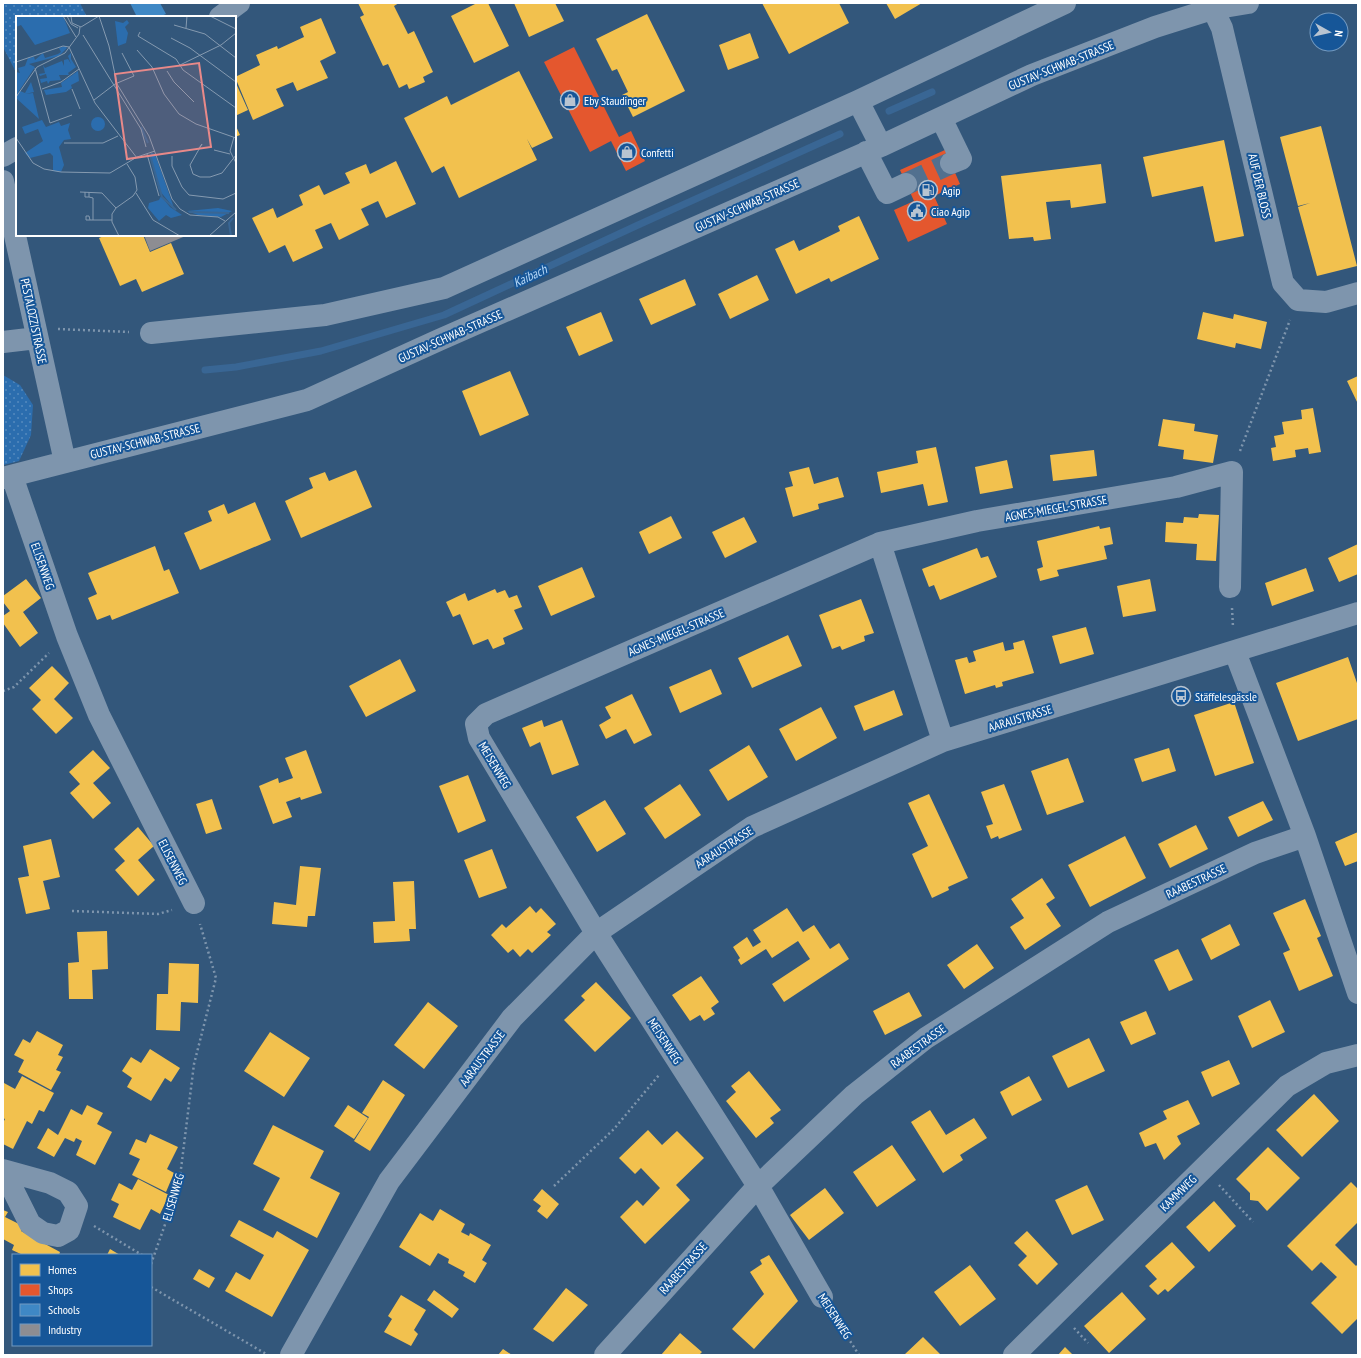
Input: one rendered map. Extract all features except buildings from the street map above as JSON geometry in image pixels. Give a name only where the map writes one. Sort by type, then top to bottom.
[{"type":"street","points":[[221,16],[239,3]]},
{"type":"street","points":[[152,332],[325,315],[444,288],[858,101],[1065,3]]},
{"type":"street","name":"GUSTAV-SCHWAB-STRASSE","points":[[8,477],[307,400],[874,149],[1032,75],[1211,6],[1248,3]]},
{"type":"street","name":"AUF DER BLOSS","points":[[1211,6],[1222,28],[1283,284],[1298,300]]},
{"type":"street","points":[[858,101],[887,193],[906,184]]},
{"type":"street","points":[[941,118],[961,159],[951,163]]},
{"type":"street","points":[[3,156],[16,149]]},
{"type":"street","name":"PESTALOZZISTRASSE","points":[[3,181],[65,462]]},
{"type":"street","points":[[1298,300],[1326,302],[1358,293]]},
{"type":"street","points":[[3,342],[36,333]]},
{"type":"street","points":[[1230,587],[1232,472]]},
{"type":"street","name":"AGNES-MIEGEL-STRASSE","points":[[476,724],[486,714],[880,543],[977,521],[1176,487],[1232,472]]},
{"type":"street","name":"ELISENWEG","points":[[8,477],[67,636],[99,715],[194,903]]},
{"type":"street","points":[[880,543],[943,741]]},
{"type":"street","name":"AARAUSTRASSE","points":[[291,1355],[389,1180],[512,1018],[596,933],[752,827],[943,741],[1358,613]]},
{"type":"street","points":[[1235,652],[1305,836],[1358,993]]},
{"type":"street","name":"MEISENWEG","points":[[476,724],[479,738],[596,933],[758,1186],[822,1297]]},
{"type":"street","name":"RAABESTRASSE","points":[[604,1355],[758,1186],[854,1095],[926,1038],[1108,922],[1255,853],[1305,836]]},
{"type":"street","name":"KAMMWEG","points":[[1014,1355],[1287,1086],[1326,1063],[1358,1055]]},
{"type":"path","points":[[1232,472],[1298,300]]},
{"type":"path","points":[[36,333],[152,332]]},
{"type":"path","points":[[1230,587],[1235,652]]},
{"type":"path","points":[[3,691],[14,687],[67,636]]},
{"type":"path","points":[[72,911],[158,914],[194,903]]},
{"type":"path","name":"ELISENWEG","points":[[152,1259],[179,1185],[194,1064],[216,978],[194,903]]},
{"type":"path","points":[[554,1186],[614,1129],[675,1056]]},
{"type":"path","points":[[1204,1168],[1253,1222]]},
{"type":"path","points":[[74,1214],[140,1254]]},
{"type":"path","points":[[152,1288],[269,1355]]},
{"type":"path","name":"MEISENWEG","points":[[822,1297],[859,1355]]},
{"type":"shaded area","points":[[3,3],[80,3],[86,16],[16,16],[16,72],[3,47]]},
{"type":"shaded area","points":[[3,375],[20,385],[33,405],[31,435],[19,461],[3,465]]},
{"type":"waterway","name":"Kaibach","points":[[889,111],[932,92]]},
{"type":"waterway","name":"Kaibach","points":[[205,370],[236,367],[321,351],[444,315],[638,225],[840,134]]},
{"type":"tunnel","points":[[906,184],[951,163]]},
{"type":"place","name":"Eby Staudinger","points":[[570,100]]},
{"type":"place","name":"Confetti","points":[[627,152]]},
{"type":"place","name":"Agip","points":[[928,190]]},
{"type":"place","name":"Ciao Agip","points":[[917,211]]},
{"type":"place","name":"Stäffelesgässle","points":[[1181,696]]}]
